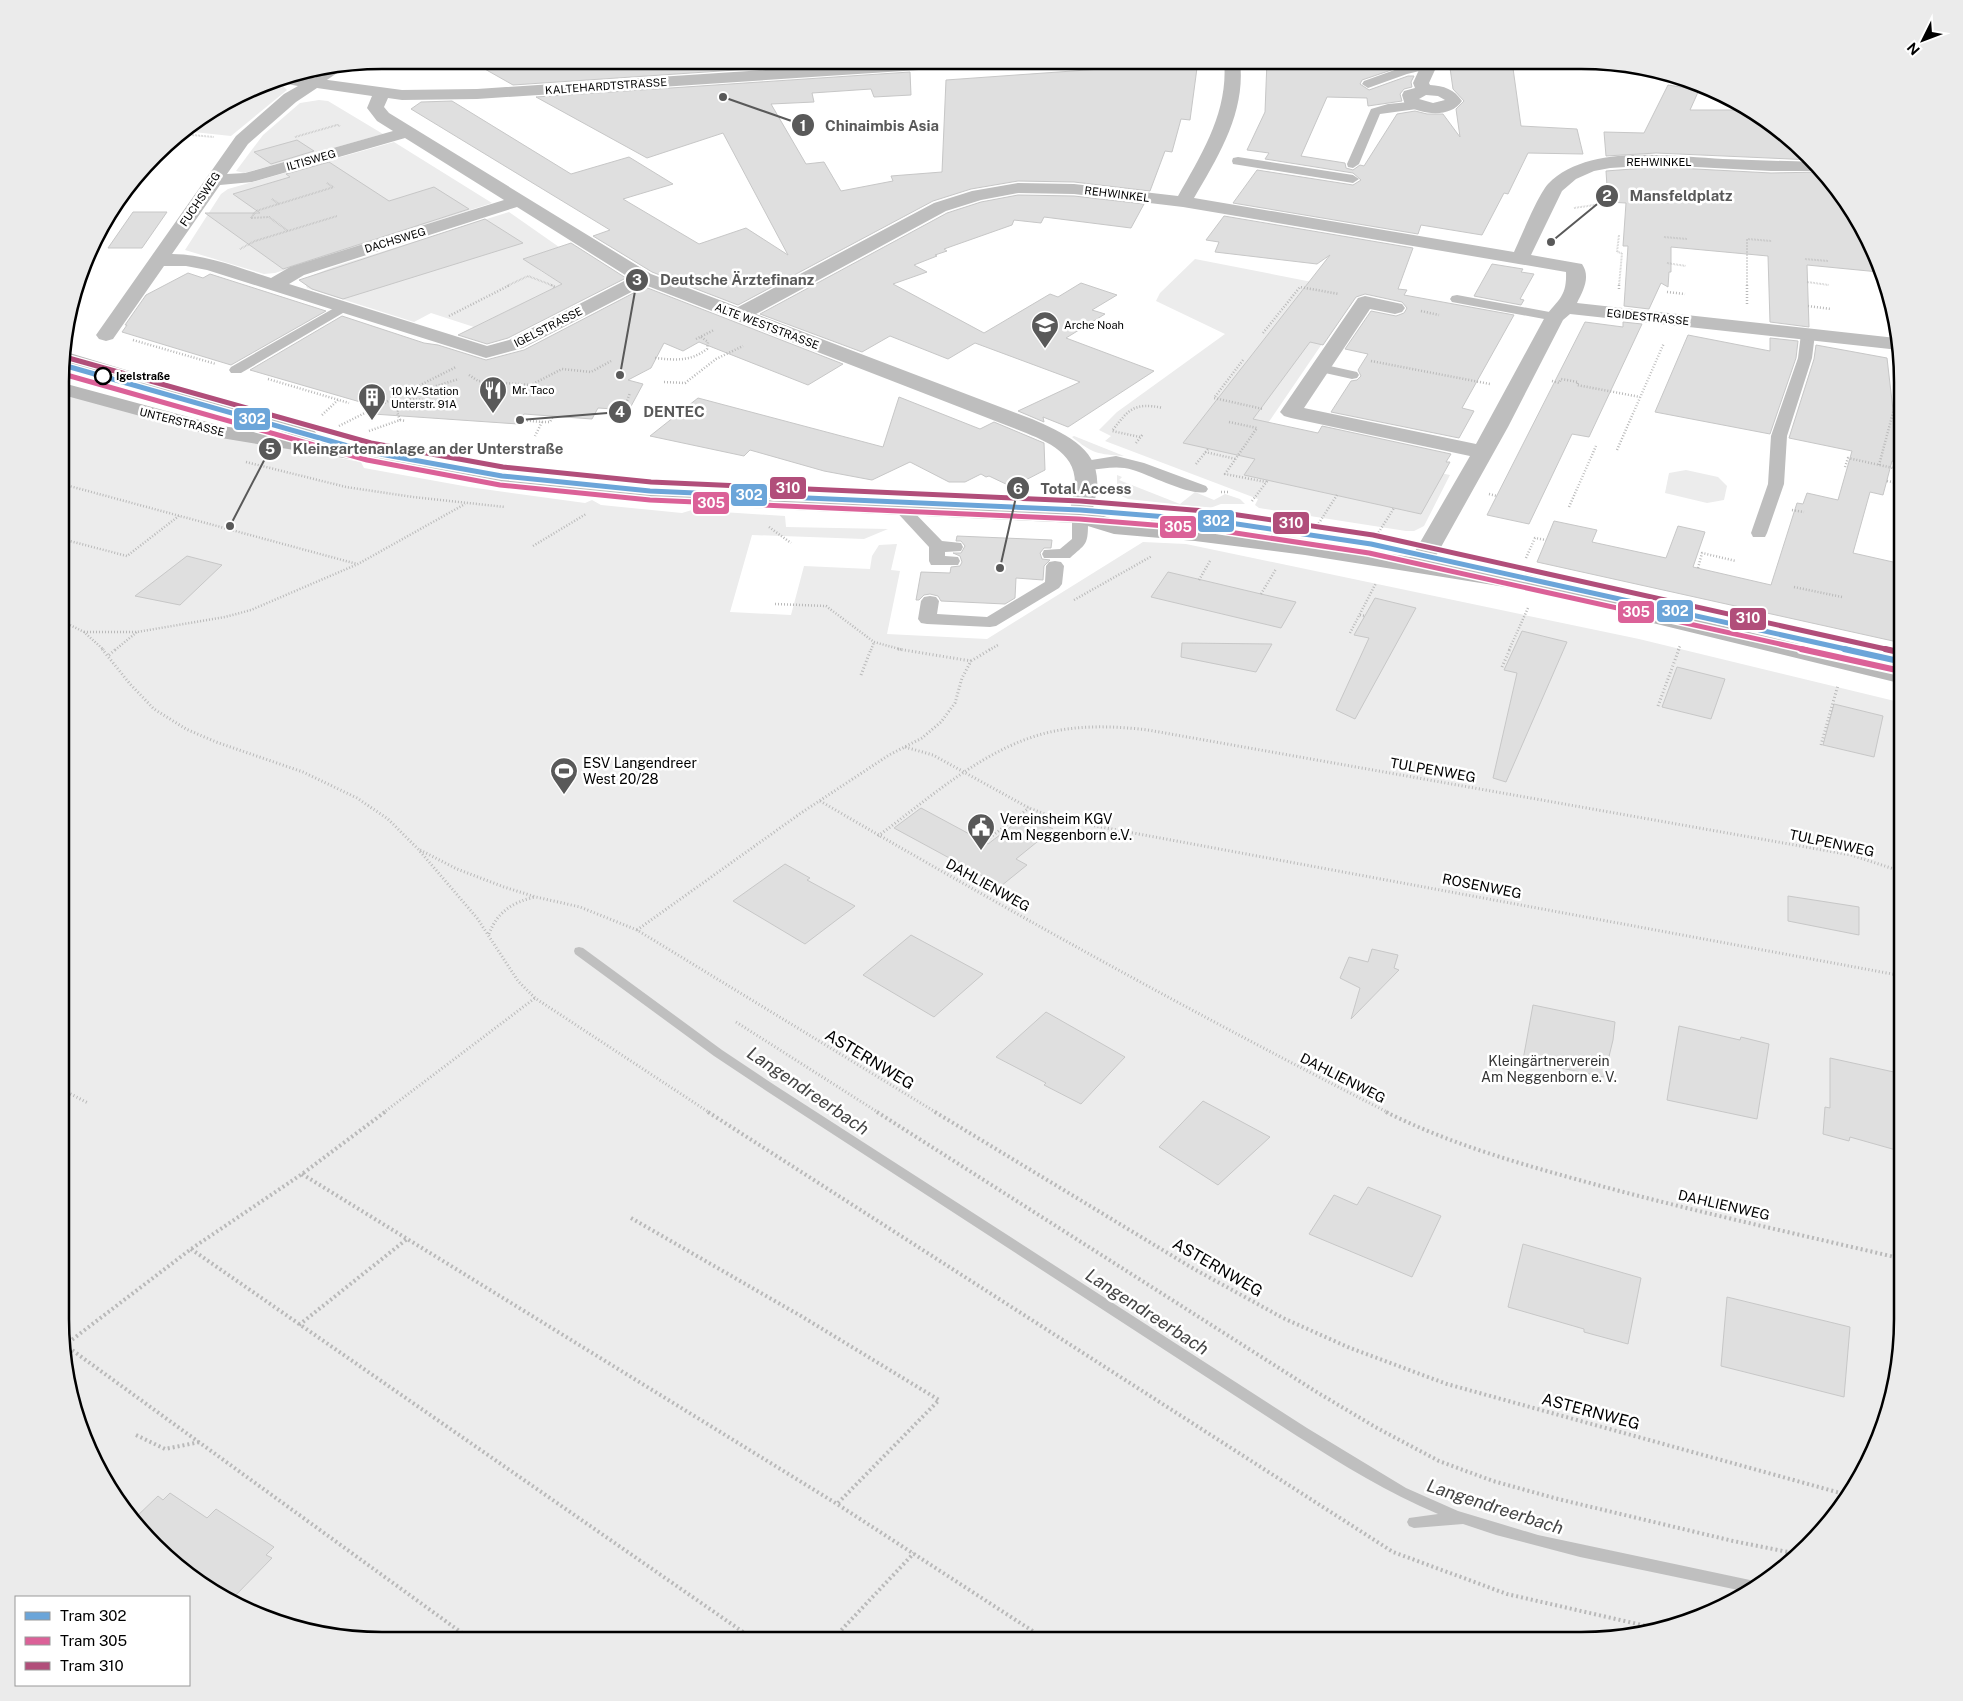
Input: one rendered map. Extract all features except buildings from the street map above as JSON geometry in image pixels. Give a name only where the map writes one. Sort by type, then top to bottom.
[{"type":"main road","name":"UNTERSTRASSE","points":[[69,359],[249,413],[362,454]]},
{"type":"main road","name":"UNTERSTRASSE","points":[[69,390],[222,432],[362,454],[512,481],[662,497],[1082,517],[1117,513],[1217,521],[1371,544],[1421,561]]},
{"type":"main road","name":"UNTERSTRASSE","points":[[1082,517],[1114,527],[1182,533],[1421,561],[1547,586],[1617,603],[1637,612],[1894,675]]},
{"type":"main road","name":"UNTERSTRASSE","points":[[1617,603],[1640,603],[1894,660]]},
{"type":"street","name":"KALTEHARDTSTRASSE","points":[[296,81],[422,95],[476,94],[858,69]]},
{"type":"street","points":[[1183,202],[1217,138],[1227,113],[1233,94],[1232,69]]},
{"type":"street","points":[[1422,98],[1421,83],[1427,69]]},
{"type":"street","name":"FUCHSWEG","points":[[106,335],[213,180],[249,134],[290,98],[314,83]]},
{"type":"street","name":"ALTE WESTSTRASSE","points":[[384,92],[375,104],[375,108],[383,116],[644,278],[1024,424],[1060,440],[1076,453],[1084,465]]},
{"type":"street","name":"ILTISWEG","points":[[213,180],[246,178],[408,132]]},
{"type":"street","name":"REHWINKEL","points":[[1520,259],[1554,188],[1568,177],[1586,169],[1623,162],[1652,160],[1810,168]]},
{"type":"street","name":"REHWINKEL","points":[[739,315],[940,207],[999,190],[1046,188],[1074,189],[1183,202],[1575,268],[1576,285],[1560,312]]},
{"type":"street","name":"DACHSWEG","points":[[273,285],[297,271],[519,201]]},
{"type":"street","points":[[159,260],[186,260],[211,265],[486,352]]},
{"type":"street","name":"IGELSTRASSE","points":[[486,352],[501,350],[516,344],[644,278]]},
{"type":"street","points":[[1395,308],[1365,302],[1291,412],[1481,452]]},
{"type":"street","points":[[1421,561],[1560,312]]},
{"type":"street","name":"EGIDESTRASSE","points":[[1560,312],[1617,313],[1892,343]]},
{"type":"street","points":[[1082,517],[1086,485],[1084,465]]},
{"type":"lane","points":[[1368,84],[1410,69]]},
{"type":"lane","points":[[314,83],[329,73]]},
{"type":"lane","points":[[1352,164],[1376,112],[1422,98]]},
{"type":"lane","points":[[1238,161],[1353,179]]},
{"type":"lane","points":[[1457,299],[1560,312]]},
{"type":"lane","points":[[236,370],[342,306]]},
{"type":"lane","points":[[1759,533],[1776,484],[1779,436],[1805,358],[1808,334]]},
{"type":"lane","points":[[1326,361],[1352,375]]},
{"type":"lane","points":[[1084,465],[1116,461],[1138,466],[1200,489]]},
{"type":"lane","points":[[900,508],[943,558]]},
{"type":"lane","points":[[930,601],[927,619],[990,622],[1053,584],[1055,560],[1080,540],[1082,517]]},
{"type":"path","points":[[289,231],[269,217],[251,218],[256,211],[334,187],[327,183]]},
{"type":"path","points":[[272,199],[279,204]]},
{"type":"path","points":[[1566,209],[1601,204]]},
{"type":"path","points":[[211,265],[255,241],[337,216]]},
{"type":"path","points":[[1617,313],[1622,253],[1617,252],[1619,235]]},
{"type":"path","points":[[1664,237],[1687,239]]},
{"type":"path","points":[[1747,327],[1747,239],[1772,241]]},
{"type":"path","points":[[1805,259],[1828,261]]},
{"type":"path","points":[[1668,263],[1686,266]]},
{"type":"path","points":[[410,327],[433,316],[441,319],[528,276],[555,287]]},
{"type":"path","points":[[1807,282],[1830,285]]},
{"type":"path","points":[[1263,334],[1300,287],[1354,297],[1365,302]]},
{"type":"path","points":[[1667,292],[1685,294]]},
{"type":"path","points":[[1808,306],[1831,309]]},
{"type":"path","points":[[1617,450],[1674,319]]},
{"type":"path","points":[[655,358],[682,362],[690,359],[707,350],[708,342],[701,337]]},
{"type":"path","points":[[664,382],[685,383],[716,359],[743,346]]},
{"type":"path","points":[[316,438],[486,352]]},
{"type":"path","points":[[1244,360],[1214,398],[1277,412],[1291,412]]},
{"type":"path","points":[[469,375],[477,382],[531,385],[562,369],[591,372],[611,361]]},
{"type":"path","points":[[1326,361],[1518,389]]},
{"type":"path","points":[[1530,365],[1552,369],[1546,380],[1559,383],[1561,379],[1578,382],[1577,385],[1640,397]]},
{"type":"path","points":[[400,420],[397,412],[406,399],[432,387],[459,379]]},
{"type":"path","points":[[623,412],[630,393]]},
{"type":"path","points":[[406,399],[424,400]]},
{"type":"path","points":[[1140,437],[1112,431],[1132,407],[1146,405],[1163,408]]},
{"type":"path","points":[[1879,465],[1894,409]]},
{"type":"path","points":[[520,420],[550,422],[553,416]]},
{"type":"path","points":[[370,430],[400,420],[406,421]]},
{"type":"path","points":[[536,436],[542,422]]},
{"type":"path","points":[[1229,422],[1257,428],[1225,474],[1267,481],[1252,501]]},
{"type":"path","points":[[1569,507],[1596,446]]},
{"type":"path","points":[[1206,452],[1236,458]]},
{"type":"path","points":[[1845,467],[1848,458],[1894,468]]},
{"type":"path","points":[[1887,481],[1894,482]]},
{"type":"path","points":[[69,486],[358,564]]},
{"type":"path","points":[[1311,535],[1337,495]]},
{"type":"path","points":[[84,632],[137,632],[225,617],[251,610],[358,564],[466,504]]},
{"type":"path","points":[[1371,544],[1394,508]]},
{"type":"path","points":[[533,546],[586,514]]},
{"type":"path","points":[[69,541],[127,556],[180,515]]},
{"type":"path","points":[[765,524],[791,543]]},
{"type":"path","points":[[1070,602],[1158,553],[1182,533]]},
{"type":"path","points":[[1698,568],[1702,553],[1736,561]]},
{"type":"path","points":[[1199,580],[1212,559]]},
{"type":"path","points":[[1261,594],[1278,564]]},
{"type":"path","points":[[1350,633],[1377,582]]},
{"type":"path","points":[[1794,587],[1842,597]]},
{"type":"path","points":[[775,604],[826,606],[874,642],[902,650],[971,661]]},
{"type":"path","points":[[1360,615],[1365,616]]},
{"type":"path","points":[[1502,667],[1512,650],[1526,615]]},
{"type":"path","points":[[69,624],[84,632],[109,655],[130,684],[154,709],[186,729],[216,742],[303,772],[357,798],[388,819],[458,894],[489,934],[518,981],[535,998],[836,1196],[1393,1552],[1507,1594],[1645,1626]]},
{"type":"path","points":[[109,655],[137,632]]},
{"type":"path","points":[[637,930],[820,801],[922,738],[941,722],[955,703],[962,678],[971,661],[1006,640]]},
{"type":"path","points":[[861,675],[874,642]]},
{"type":"path","points":[[1658,706],[1679,649]]},
{"type":"path","points":[[1665,686],[1670,687]]},
{"type":"path","points":[[1821,745],[1836,689]]},
{"type":"path","name":"TULPENWEG","points":[[878,836],[965,771],[1019,742],[1040,735],[1074,728],[1112,726],[1148,730],[1842,853],[1894,869]]},
{"type":"path","name":"ROSENWEG","points":[[905,747],[933,755],[1029,808],[1058,819],[1894,974]]},
{"type":"path","name":"DAHLIENWEG","points":[[820,801],[1001,906],[1298,1067],[1407,1122],[1449,1139],[1534,1168],[1635,1195],[1894,1257]]},
{"type":"path","points":[[984,842],[1029,808]]},
{"type":"path","name":"ASTERNWEG","points":[[418,849],[457,869],[536,897],[580,907],[637,930],[1186,1264],[1283,1318],[1350,1348],[1447,1384],[1842,1493]]},
{"type":"path","points":[[489,934],[491,925],[510,906],[522,900],[536,897]]},
{"type":"path","points":[[69,1342],[191,1249],[302,1174],[535,998]]},
{"type":"path","points":[[736,1022],[1315,1391],[1377,1428],[1439,1461],[1492,1481],[1558,1499],[1733,1541],[1791,1553]]},
{"type":"path","points":[[69,1093],[88,1103]]},
{"type":"path","points":[[302,1174],[914,1552],[1034,1632]]},
{"type":"path","points":[[631,1218],[801,1316],[939,1400],[837,1504]]},
{"type":"path","points":[[299,1325],[407,1239]]},
{"type":"path","points":[[191,1249],[743,1632]]},
{"type":"path","points":[[70,1348],[461,1632]]},
{"type":"path","points":[[136,1435],[165,1449],[201,1442]]},
{"type":"path","points":[[839,1632],[914,1552]]},
{"type":"green space","points":[[280,86],[287,90],[231,136],[193,132],[243,101]]},
{"type":"green space","points":[[319,100],[328,101],[383,134],[244,173],[236,171],[263,135],[300,103]]},
{"type":"green space","points":[[394,142],[492,203],[275,273],[264,274],[185,250],[221,194],[228,189]]},
{"type":"green space","points":[[509,212],[559,247],[526,258],[539,270],[564,283],[474,327],[431,313],[414,322],[307,288],[305,282],[311,276],[333,267]]},
{"type":"green space","points":[[1195,259],[1358,291],[1260,435],[1450,475],[1424,526],[1414,531],[1406,531],[1259,508],[1255,505],[1258,499],[1105,441],[1111,436],[1099,430],[1117,412],[1225,334],[1156,301],[1160,293]]},
{"type":"green space","name":"Kleingärtnerverein Am Neggenborn e. V.","points":[[69,395],[210,434],[361,462],[364,468],[469,487],[585,503],[592,500],[601,505],[682,513],[692,510],[785,516],[786,527],[888,529],[864,539],[752,535],[730,612],[791,615],[804,566],[870,569],[872,556],[879,545],[897,544],[891,570],[900,571],[887,634],[987,639],[1143,542],[1186,544],[1639,639],[1894,701],[1894,1340],[1888,1381],[1878,1420],[1862,1458],[1830,1510],[1788,1555],[1755,1580],[1720,1600],[1662,1622],[1602,1632],[361,1632],[320,1626],[281,1616],[243,1600],[208,1580],[175,1555],[146,1526],[121,1493],[101,1458],[79,1400],[69,1340]]},
{"type":"green space","points":[[1074,436],[1124,456],[1108,455],[1091,450],[1072,437]]},
{"type":"green space","points":[[1686,470],[1718,477],[1727,486],[1724,500],[1707,503],[1665,493],[1669,473]]},
{"type":"green space","points":[[1117,475],[1122,477],[1119,480],[1180,504],[1195,492],[1214,500],[1225,494],[1240,499],[1245,504],[1221,504],[1210,508],[1128,499],[1117,494]]},
{"type":"green space","points":[[1151,520],[1267,533],[1385,552],[1384,554],[1149,525]]},
{"type":"waterway","name":"Langendreerbach","points":[[579,951],[718,1053],[772,1089],[1302,1432],[1401,1492],[1455,1515],[1538,1541],[1746,1585]]},
{"type":"waterway","points":[[1414,1522],[1463,1518]]},
{"type":"tram line","name":"310","points":[[69,358],[371,443],[503,467],[651,482],[1080,501],[1218,512],[1373,535],[1894,651]]},
{"type":"tram line","name":"302","points":[[69,367],[369,452],[502,476],[650,491],[1080,510],[1217,521],[1371,544],[1894,660]]},
{"type":"tram line","name":"305","points":[[69,376],[367,460],[500,485],[650,500],[1079,519],[1216,530],[1369,553],[1894,669]]},
{"type":"place","name":"Chinaimbis Asia","points":[[723,97]]},
{"type":"place","name":"Mansfeldplatz","points":[[1551,242]]},
{"type":"place","name":"Arche Noah","points":[[1045,349]]},
{"type":"place","name":"Deutsche Ärztefinanz","points":[[620,375]]},
{"type":"place","name":"Igelstraße","points":[[103,376]]},
{"type":"place","name":"Mr. Taco","points":[[493,414]]},
{"type":"place","name":"DENTEC","points":[[520,420]]},
{"type":"place","name":"10 kV-Station Unterstr. 91A","points":[[372,421]]},
{"type":"place","name":"Kleingartenanlage an der Unterstraße","points":[[230,526]]},
{"type":"place","name":"Total Access","points":[[1000,568]]},
{"type":"place","name":"ESV Langendreer West 20/28","points":[[564,795]]},
{"type":"place","name":"Vereinsheim KGV Am Neggenborn e.V.","points":[[981,851]]}]
